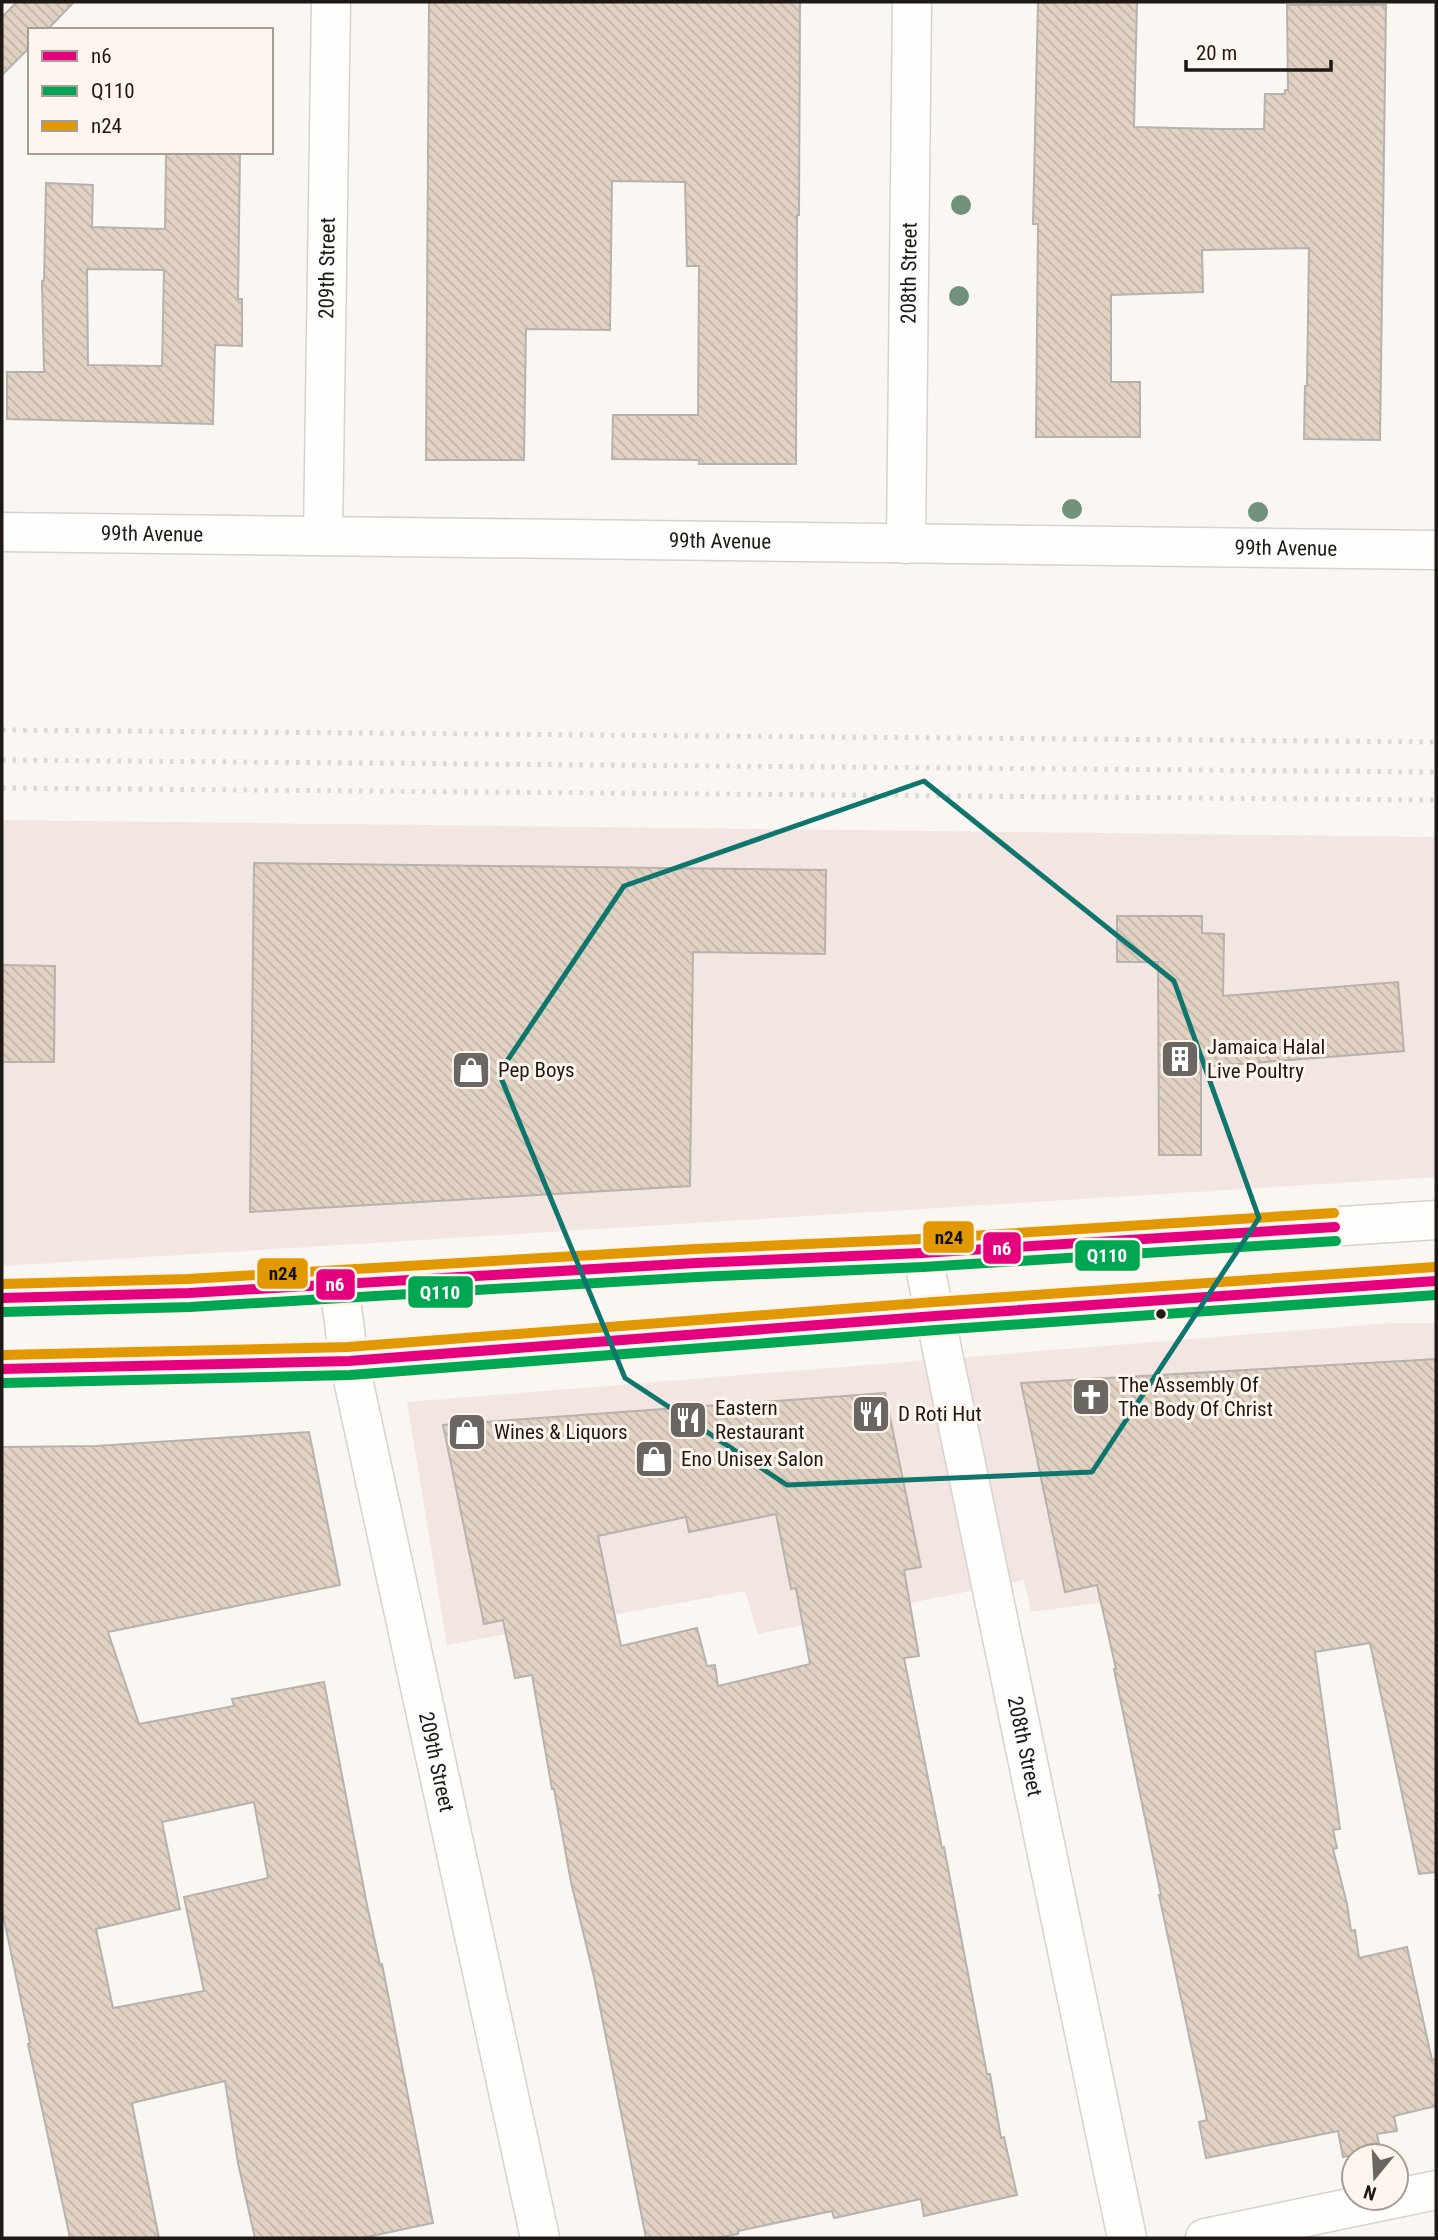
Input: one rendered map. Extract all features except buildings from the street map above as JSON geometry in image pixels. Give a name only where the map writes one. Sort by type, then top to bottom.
[{"type":"street","name":"209th Street","points":[[323,536],[331,2]]},
{"type":"street","name":"208th Street","points":[[906,544],[912,2]]},
{"type":"street","name":"99th Avenue","points":[[2,532],[1436,550]]},
{"type":"street","points":[[2,1298],[189,1293],[696,1263],[922,1253],[1436,1220]]},
{"type":"street","name":"208th Street","points":[[922,1253],[1127,2238]]},
{"type":"street","points":[[2,1369],[349,1361],[935,1316],[1436,1282]]},
{"type":"street","name":"209th Street","points":[[339,1284],[349,1361],[540,2238]]},
{"type":"street","points":[[1205,2238],[1436,2190]]},
{"type":"highlighted area","points":[[924,781],[1174,981],[1259,1218],[1092,1472],[787,1485],[625,1378],[499,1073],[624,886]]},
{"type":"shaded area","points":[[2,820],[1436,837],[1436,1177],[2,1266]]},
{"type":"shaded area","points":[[1391,1323],[1436,1323],[1436,1569],[1241,1584],[1031,1612],[1024,1580],[758,1634],[745,1591],[447,1645],[407,1402]]},
{"type":"railway","points":[[2,730],[1436,742]]},
{"type":"railway","points":[[2,760],[1436,772]]},
{"type":"railway","points":[[2,788],[1436,800]]},
{"type":"transit line","name":"n24","points":[[2,1284],[188,1279],[695,1249],[921,1239],[1334,1213]]},
{"type":"transit line","name":"n6","points":[[2,1298],[189,1293],[696,1263],[922,1253],[1335,1227]]},
{"type":"transit line","name":"Q110","points":[[2,1312],[190,1307],[697,1277],[923,1267],[1336,1241]]},
{"type":"transit line","name":"n24","points":[[2,1355],[348,1347],[1435,1267]]},
{"type":"transit line","name":"n6","points":[[2,1369],[349,1361],[1436,1281]]},
{"type":"transit line","name":"Q110","points":[[2,1383],[350,1375],[1436,1295]]},
{"type":"place","name":"Jamaica Halal Live Poultry","points":[[1180,1059]]},
{"type":"place","name":"Pep Boys","points":[[471,1070]]},
{"type":"place","name":"The Assembly Of The Body Of Christ","points":[[1091,1397]]},
{"type":"place","name":"D Roti Hut","points":[[871,1414]]},
{"type":"place","name":"Eastern Restaurant","points":[[688,1420]]},
{"type":"place","name":"Wines & Liquors","points":[[467,1432]]},
{"type":"place","name":"Eno Unisex Salon","points":[[654,1459]]}]
